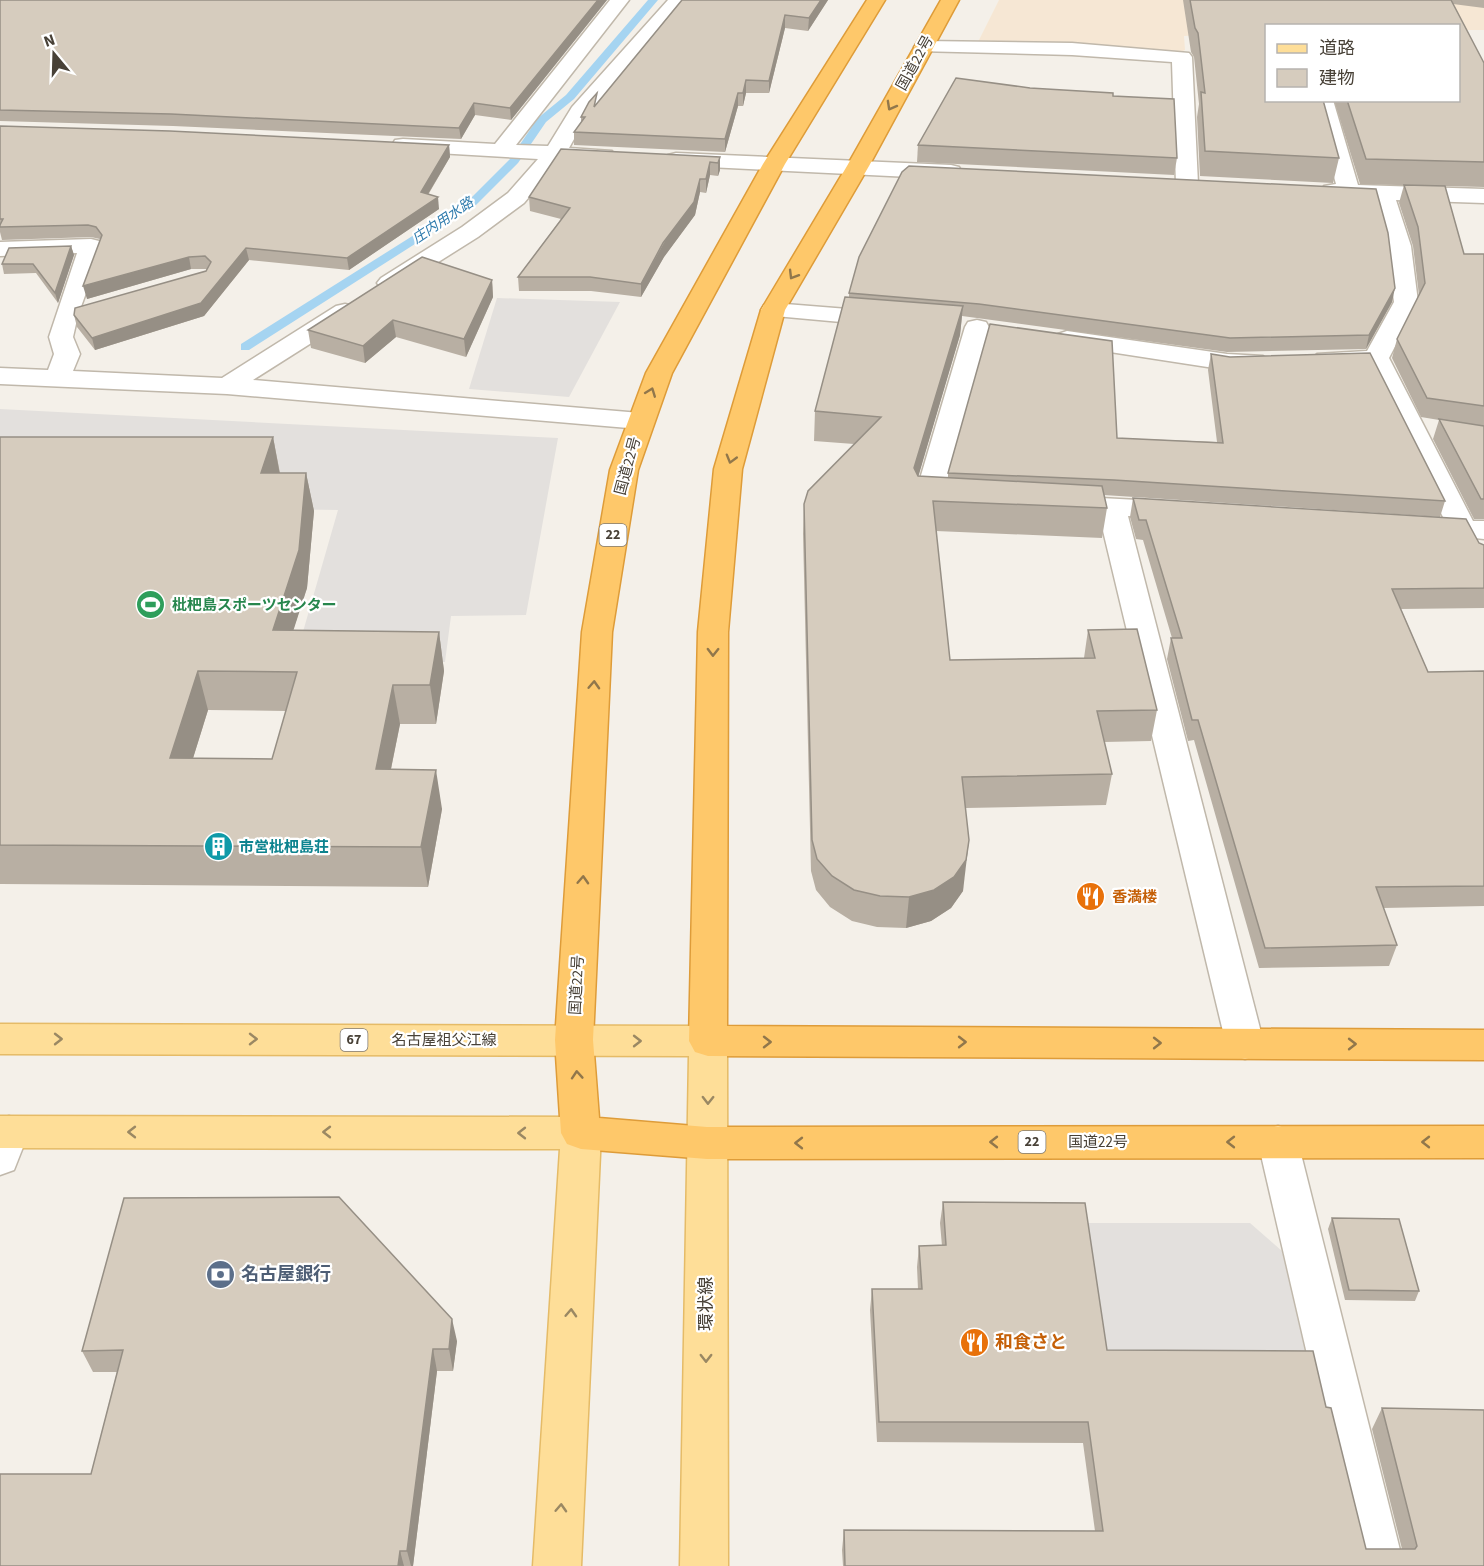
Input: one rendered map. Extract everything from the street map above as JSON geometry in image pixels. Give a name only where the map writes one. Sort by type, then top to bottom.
[{"type":"highway","name":"国道22号","points":[[876,0],[774,164],[659,373],[624,470],[597,632],[574,1040],[581,1133],[707,1143],[1484,1142]]},
{"type":"highway","name":"国道22号","points":[[708,1041],[713,632],[728,469],[773,310],[858,166],[950,0]]},
{"type":"highway","points":[[708,1041],[1484,1045]]},
{"type":"main road","name":"名古屋祖父江線","points":[[0,1039],[708,1041]]},
{"type":"main road","name":"環状線","points":[[704,1566],[708,1041]]},
{"type":"main road","points":[[3,1141],[581,1133],[557,1566]]},
{"type":"street","points":[[503,150],[620,0]]},
{"type":"street","points":[[226,386],[470,232],[516,198],[579,111],[678,0]]},
{"type":"street","points":[[924,47],[1031,48],[1182,57],[1187,184]]},
{"type":"street","points":[[1324,102],[1349,192]]},
{"type":"street","points":[[384,144],[624,157]]},
{"type":"street","points":[[658,159],[858,166],[975,173]]},
{"type":"street","points":[[1163,183],[1210,186]]},
{"type":"street","points":[[1314,190],[1484,196]]},
{"type":"street","points":[[1376,358],[1406,302],[1399,246],[1383,194]]},
{"type":"street","points":[[0,249],[91,246],[77,312],[61,337],[67,354],[57,379]]},
{"type":"street","points":[[773,310],[909,321]]},
{"type":"street","points":[[974,501],[928,499],[978,327]]},
{"type":"street","points":[[1049,337],[1227,362],[1273,360]]},
{"type":"street","points":[[1307,359],[1376,358]]},
{"type":"street","points":[[1376,358],[1425,428],[1484,556]]},
{"type":"street","points":[[0,376],[226,386],[640,421]]},
{"type":"street","points":[[1042,504],[1205,512]]},
{"type":"street","points":[[1111,506],[1245,1044]]},
{"type":"street","points":[[1404,525],[1473,529]]},
{"type":"street","points":[[1278,1142],[1380,1566]]},
{"type":"shaded area","points":[[999,0],[1484,0],[1484,30],[1460,30],[1460,24],[1265,24],[1265,26],[1235,33],[1184,36],[1185,50],[1177,54],[977,44]]},
{"type":"shaded area","points":[[497,298],[620,302],[569,397],[469,389]]},
{"type":"shaded area","points":[[0,409],[558,438],[526,615],[451,616],[445,662],[294,663],[338,510],[272,509],[0,474]]},
{"type":"shaded area","points":[[1084,1223],[1250,1223],[1282,1251],[1309,1367],[1116,1440]]},
{"type":"building","points":[[0,0],[598,0],[510,108],[474,103],[459,128],[171,114],[0,110]]},
{"type":"building","points":[[682,0],[821,0],[809,18],[785,15],[769,81],[746,80],[743,93],[738,93],[725,139],[574,132],[585,117],[581,117],[589,102],[597,93],[594,107]]},
{"type":"building","points":[[1190,0],[1451,0],[1484,63],[1484,162],[1366,159],[1348,102],[1460,102],[1460,24],[1265,24],[1265,102],[1324,102],[1339,158],[1205,151],[1201,92],[1205,93],[1198,33]]},
{"type":"building","points":[[956,78],[1030,88],[1113,93],[1113,96],[1174,99],[1177,158],[918,145]]},
{"type":"building","points":[[0,126],[170,131],[449,145],[421,192],[438,197],[347,258],[246,248],[201,303],[92,338],[74,315],[75,308],[206,271],[211,262],[205,256],[189,257],[83,286],[102,235],[96,227],[88,225],[0,227],[3,219],[0,219]]},
{"type":"building","points":[[561,149],[720,157],[718,163],[710,162],[706,179],[700,179],[694,202],[663,243],[641,284],[590,277],[518,277],[570,208],[529,197]]},
{"type":"building","points":[[909,166],[1376,189],[1388,233],[1395,288],[1369,335],[1230,338],[979,304],[849,293],[859,257],[902,172]]},
{"type":"building","points":[[1404,185],[1445,186],[1464,254],[1484,254],[1484,406],[1427,398],[1397,339],[1425,283],[1418,227]]},
{"type":"building","points":[[71,246],[55,293],[33,264],[2,264],[9,248]]},
{"type":"building","points":[[422,257],[492,280],[464,339],[393,320],[363,346],[308,330]]},
{"type":"building","points":[[845,297],[963,306],[914,468],[918,476],[1102,486],[1107,508],[933,501],[950,660],[1095,658],[1088,630],[1137,629],[1157,710],[1097,711],[1112,774],[962,777],[969,840],[966,860],[954,877],[934,890],[909,897],[880,896],[854,890],[832,876],[817,859],[812,840],[804,504],[808,491],[881,417],[815,411]]},
{"type":"building","points":[[990,324],[1112,341],[1117,438],[1223,443],[1211,354],[1230,357],[1370,353],[1445,501],[1114,480],[948,473]]},
{"type":"building","points":[[1439,419],[1484,426],[1484,499],[1481,499]]},
{"type":"building","points":[[0,437],[273,437],[261,473],[306,473],[299,550],[273,630],[439,632],[430,685],[393,685],[376,769],[436,770],[421,847],[0,845]],"holes":[[[198,671],[297,672],[272,759],[170,758]]]},
{"type":"building","points":[[1133,498],[1466,519],[1479,543],[1484,545],[1484,588],[1392,589],[1428,672],[1484,671],[1484,886],[1376,887],[1397,945],[1265,948],[1198,720],[1192,720],[1171,638],[1182,638],[1146,520],[1139,520]]},
{"type":"building","points":[[339,1197],[452,1319],[449,1349],[433,1349],[407,1551],[400,1551],[398,1566],[0,1566],[0,1474],[91,1474],[123,1350],[82,1351],[124,1198]]},
{"type":"building","points":[[943,1202],[1085,1203],[1107,1350],[1313,1351],[1326,1407],[1331,1408],[1366,1549],[1415,1549],[1417,1546],[1382,1408],[1484,1410],[1484,1566],[845,1566],[844,1530],[1103,1531],[1088,1422],[879,1422],[872,1289],[922,1289],[919,1246],[946,1245]]},
{"type":"building","points":[[1332,1218],[1399,1219],[1419,1291],[1349,1290]]},
{"type":"waterway","name":"庄内用水路","points":[[245,347],[472,203],[514,161],[542,120],[570,97],[653,0]]},
{"type":"place","name":"枇杷島スポーツセンター","points":[[151,605]]},
{"type":"place","name":"市営枇杷島荘","points":[[218,847]]},
{"type":"place","name":"香満楼","points":[[1091,897]]},
{"type":"place","name":"名古屋銀行","points":[[220,1274]]},
{"type":"place","name":"和食さと","points":[[974,1342]]}]
